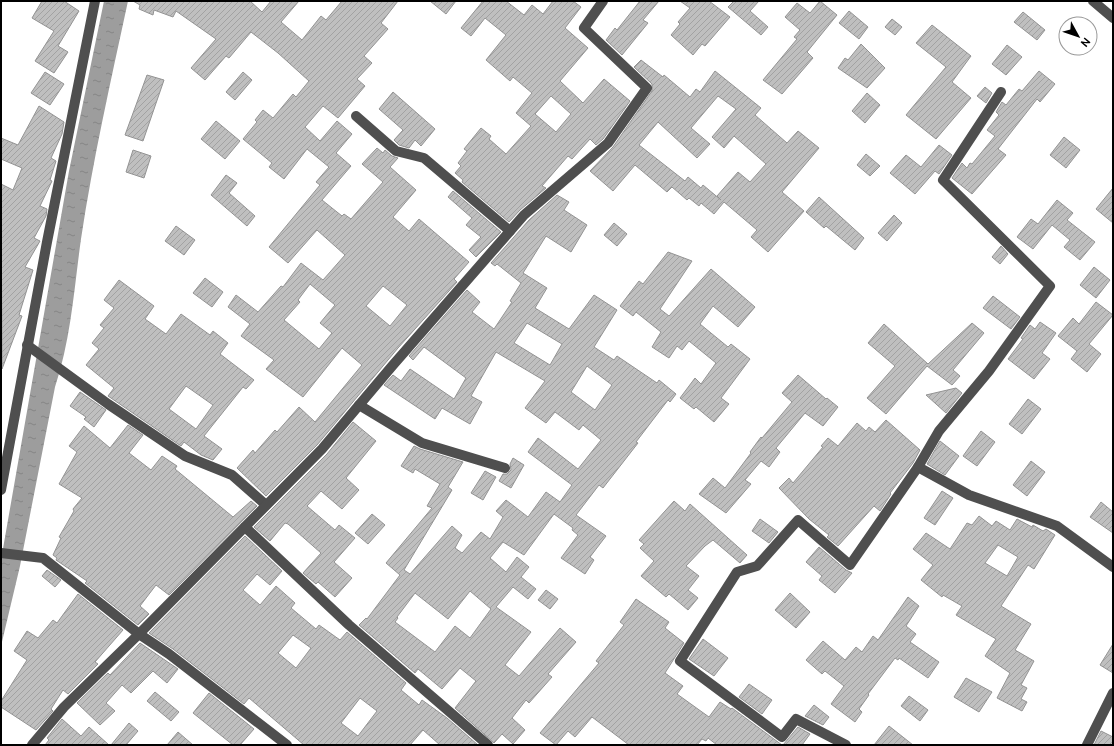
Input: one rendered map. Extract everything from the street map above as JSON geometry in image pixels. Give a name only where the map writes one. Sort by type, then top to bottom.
[{"type":"street","points":[[1,490],[27,345],[95,1]]},
{"type":"street","points":[[32,745],[64,706],[139,634],[322,449],[524,215],[608,143],[647,88],[584,28],[603,1]]},
{"type":"street","points":[[1093,1],[1113,18]]},
{"type":"street","points":[[846,745],[796,718],[782,737],[680,661],[737,572],[757,566],[798,520],[850,565],[918,467],[939,431],[989,371],[1050,286],[943,180],[1001,92]]},
{"type":"street","points":[[356,116],[396,151],[424,158],[510,231]]},
{"type":"street","points":[[27,345],[108,404],[185,456],[232,475],[266,505]]},
{"type":"street","points":[[359,405],[422,443],[505,468]]},
{"type":"street","points":[[918,467],[968,495],[1057,526],[1113,567]]},
{"type":"street","points":[[245,527],[349,625],[488,745]]},
{"type":"street","points":[[1,553],[43,558],[139,634],[169,654],[286,745]]},
{"type":"street","points":[[1087,745],[1113,693]]},
{"type":"water","points":[[104,1],[128,1],[91,179],[65,351],[55,387],[20,566],[1,646],[1,560],[69,171]]},
{"type":"building","points":[[42,1],[64,1],[79,11],[58,46],[68,52],[54,73],[35,61],[54,31],[32,18]]},
{"type":"building","points":[[133,1],[250,1],[262,12],[271,1],[299,1],[281,22],[302,40],[321,16],[326,20],[342,1],[398,1],[381,23],[388,29],[364,56],[372,63],[357,79],[365,86],[338,118],[323,106],[305,127],[320,141],[337,121],[352,134],[336,153],[351,166],[322,200],[342,216],[344,214],[351,219],[383,182],[362,164],[377,148],[383,153],[385,150],[392,156],[398,158],[390,167],[416,190],[393,217],[409,231],[419,219],[469,262],[454,279],[457,282],[398,348],[317,445],[266,496],[237,468],[253,450],[255,453],[275,430],[277,432],[299,407],[315,422],[362,365],[342,348],[303,397],[266,369],[274,360],[241,336],[250,324],[228,307],[236,295],[258,312],[281,286],[283,287],[301,263],[323,280],[345,255],[317,230],[288,263],[269,247],[320,185],[316,182],[329,167],[307,149],[284,179],[269,167],[272,163],[243,139],[257,122],[255,120],[263,110],[273,118],[293,94],[296,97],[309,81],[278,53],[251,32],[229,58],[226,56],[205,80],[191,68],[216,39],[176,11],[173,17],[154,10],[153,15],[139,9],[140,5]],"holes":[[[310,284],[335,305],[320,323],[332,333],[319,349],[284,320],[300,302],[298,300]],[[383,286],[407,305],[390,326],[366,306]]]},
{"type":"building","points":[[430,1],[456,1],[446,14]]},
{"type":"building","points":[[483,1],[506,1],[524,15],[532,5],[543,14],[553,1],[573,1],[581,7],[565,28],[588,48],[560,81],[583,103],[604,79],[630,101],[603,139],[596,145],[590,139],[572,159],[568,156],[542,186],[546,188],[520,210],[509,222],[462,182],[463,180],[455,173],[461,166],[458,163],[467,151],[464,149],[481,128],[491,136],[489,139],[506,154],[531,126],[516,113],[532,93],[513,77],[510,81],[486,60],[506,35],[485,18],[471,36],[461,28]],"holes":[[[551,96],[571,114],[556,132],[535,114]]]},
{"type":"building","points":[[640,1],[659,1],[643,20],[648,23],[622,55],[606,40],[615,28],[617,30]]},
{"type":"building","points":[[680,1],[709,1],[730,17],[705,46],[702,44],[693,55],[671,35],[680,24],[678,22],[690,8]]},
{"type":"building","points":[[734,1],[759,1],[750,11],[768,27],[761,35],[728,7]]},
{"type":"building","points":[[820,1],[837,15],[807,52],[813,58],[782,94],[763,80],[797,39],[794,37],[800,30],[785,17],[797,3],[810,13]]},
{"type":"building","points":[[849,11],[868,27],[859,39],[839,23]]},
{"type":"building","points":[[1023,12],[1045,30],[1037,40],[1014,22]]},
{"type":"building","points":[[892,19],[902,27],[895,35],[885,27]]},
{"type":"building","points":[[932,25],[971,56],[952,82],[971,98],[936,139],[906,115],[946,67],[916,43]]},
{"type":"building","points":[[861,44],[885,68],[867,88],[838,68],[845,58],[848,60]]},
{"type":"building","points":[[1007,45],[1022,57],[1006,75],[992,64]]},
{"type":"building","points":[[641,60],[663,77],[664,75],[690,97],[696,89],[700,92],[715,71],[761,108],[755,115],[787,143],[798,131],[819,148],[782,192],[804,211],[768,252],[751,237],[757,230],[724,202],[714,214],[701,203],[699,206],[689,198],[687,200],[672,187],[667,192],[635,165],[613,191],[590,171],[613,147],[652,91],[652,84],[634,67]],"holes":[[[718,96],[736,109],[712,137],[724,148],[734,136],[766,164],[750,182],[738,172],[717,196],[721,200],[703,185],[701,188],[688,177],[685,181],[639,145],[658,122],[697,158],[710,144],[691,128]]]},
{"type":"building","points":[[1039,71],[1055,84],[1040,102],[1037,99],[998,149],[1006,155],[972,194],[952,178],[962,163],[967,168],[970,163],[972,164],[995,136],[987,130],[999,115],[996,112],[1002,102],[1006,105],[1019,89],[1022,91]]},
{"type":"building","points":[[45,72],[64,84],[50,105],[31,93]]},
{"type":"building","points":[[243,72],[252,80],[235,100],[226,92]]},
{"type":"building","points":[[147,75],[164,80],[143,141],[125,135]]},
{"type":"building","points":[[985,87],[992,93],[986,103],[977,96]]},
{"type":"building","points":[[393,92],[435,129],[421,146],[415,140],[409,148],[399,145],[394,140],[403,130],[379,109]]},
{"type":"building","points":[[867,93],[880,105],[865,123],[852,111]]},
{"type":"building","points":[[39,106],[64,122],[62,134],[51,158],[56,161],[50,180],[52,181],[40,206],[47,209],[46,216],[34,238],[40,241],[25,267],[33,270],[19,315],[22,316],[2,369],[1,184],[13,190],[22,168],[1,159],[1,138],[18,145]]},
{"type":"building","points":[[216,121],[240,141],[225,159],[201,139]]},
{"type":"building","points":[[1064,137],[1080,150],[1066,168],[1050,155]]},
{"type":"building","points":[[939,145],[952,155],[939,174],[935,171],[915,194],[890,173],[906,155],[921,167]]},
{"type":"building","points":[[133,150],[151,156],[144,178],[126,172]]},
{"type":"building","points":[[866,154],[880,166],[870,176],[857,165]]},
{"type":"building","points":[[226,175],[237,183],[229,193],[255,216],[247,226],[211,195]]},
{"type":"building","points":[[1113,188],[1113,223],[1096,209]]},
{"type":"building","points":[[453,191],[501,232],[476,257],[469,250],[481,237],[466,225],[472,218],[448,197]]},
{"type":"building","points":[[557,195],[569,202],[564,210],[587,225],[571,252],[546,236],[523,273],[547,288],[535,308],[569,329],[594,295],[617,310],[594,347],[614,360],[617,356],[657,383],[659,380],[676,394],[670,402],[668,400],[636,442],[638,443],[603,488],[599,485],[576,515],[606,536],[590,557],[594,560],[585,574],[561,558],[578,535],[572,530],[573,528],[554,514],[524,555],[503,542],[490,558],[506,572],[517,557],[529,567],[521,577],[536,589],[528,599],[513,587],[496,607],[531,632],[505,665],[519,676],[560,628],[576,642],[548,674],[552,677],[529,703],[526,700],[512,718],[525,730],[513,744],[502,734],[494,743],[455,708],[476,681],[460,668],[442,689],[418,669],[415,673],[359,625],[366,618],[367,619],[400,575],[386,563],[432,508],[427,506],[440,484],[415,469],[413,473],[401,466],[414,446],[463,462],[448,487],[452,490],[404,570],[410,574],[452,526],[462,535],[455,548],[462,553],[481,532],[490,539],[503,517],[496,511],[506,500],[528,517],[546,492],[560,502],[572,485],[528,452],[538,438],[578,469],[601,440],[583,425],[579,430],[555,412],[546,423],[525,408],[545,381],[496,352],[471,396],[482,402],[470,424],[442,408],[435,419],[384,385],[393,375],[401,381],[410,369],[454,399],[466,378],[424,347],[413,360],[409,356],[467,290],[480,302],[472,312],[494,329],[512,302],[510,301],[521,283],[497,264],[495,266],[491,263],[529,220]],"holes":[[[527,323],[562,344],[550,365],[514,343]],[[587,366],[612,385],[595,410],[571,392]],[[470,591],[491,609],[470,638],[455,626],[435,652],[395,622],[415,593],[448,619]]]},
{"type":"building","points":[[819,197],[864,238],[855,250],[826,226],[824,228],[806,212]]},
{"type":"building","points":[[1057,200],[1073,213],[1067,220],[1095,242],[1080,260],[1064,247],[1070,240],[1052,225],[1033,249],[1017,237],[1031,219],[1038,224]]},
{"type":"building","points":[[894,215],[902,223],[887,241],[878,233]]},
{"type":"building","points":[[614,223],[627,234],[617,246],[604,235]]},
{"type":"building","points":[[176,226],[195,240],[184,255],[165,241]]},
{"type":"building","points":[[1001,246],[1008,254],[1000,264],[992,257]]},
{"type":"building","points":[[668,252],[692,261],[660,309],[669,316],[711,269],[755,307],[738,327],[713,306],[700,324],[728,347],[731,344],[750,359],[721,398],[729,404],[714,422],[696,407],[694,409],[680,398],[695,378],[701,384],[716,363],[689,341],[682,350],[677,346],[669,358],[652,347],[661,332],[636,312],[633,316],[620,306],[639,281],[643,284]]},
{"type":"building","points":[[1094,267],[1110,280],[1096,298],[1080,285]]},
{"type":"building","points":[[205,278],[223,292],[212,307],[193,293]]},
{"type":"building","points":[[119,280],[154,306],[145,319],[166,334],[181,314],[210,335],[213,331],[228,343],[220,354],[254,380],[246,389],[243,387],[204,436],[222,449],[213,460],[201,455],[184,442],[181,446],[108,396],[114,388],[86,365],[99,349],[92,343],[104,328],[100,325],[114,308],[104,300]],"holes":[[[186,386],[213,405],[196,429],[169,409]]]},
{"type":"building","points":[[993,296],[1020,317],[1011,329],[983,308]]},
{"type":"building","points":[[1096,302],[1113,315],[1089,344],[1101,354],[1087,372],[1071,359],[1077,351],[1058,336],[1073,318],[1079,324]]},
{"type":"building","points":[[1040,322],[1056,333],[1042,353],[1050,359],[1034,379],[1008,359],[1023,339],[1021,338],[1030,325],[1035,329]]},
{"type":"building","points":[[972,323],[984,333],[953,370],[960,376],[952,385],[927,366],[886,414],[867,398],[895,366],[868,343],[884,324],[928,364]]},
{"type":"building","points":[[798,375],[826,399],[827,398],[838,407],[823,426],[805,413],[776,448],[780,452],[769,467],[761,461],[745,480],[751,484],[726,513],[699,494],[713,478],[725,488],[761,437],[762,438],[792,402],[782,393]]},
{"type":"building","points":[[956,388],[962,393],[946,413],[926,395]]},
{"type":"building","points":[[80,392],[106,410],[94,427],[84,419],[86,417],[70,406]]},
{"type":"building","points":[[1028,399],[1041,409],[1022,434],[1009,424]]},
{"type":"building","points":[[886,420],[920,450],[913,463],[890,493],[891,494],[880,511],[874,506],[838,546],[827,537],[829,535],[809,519],[779,488],[789,478],[793,483],[823,447],[821,446],[828,438],[838,446],[857,423],[866,431],[869,427],[875,432]]},
{"type":"building","points":[[353,422],[376,441],[346,478],[359,490],[342,509],[321,491],[307,506],[335,530],[339,525],[355,538],[334,562],[352,578],[335,597],[318,582],[316,584],[303,573],[321,553],[288,524],[285,523],[270,541],[254,527],[327,454]]},
{"type":"building","points":[[128,425],[143,435],[129,453],[151,470],[162,456],[177,466],[175,469],[233,517],[251,501],[257,506],[169,595],[156,585],[140,606],[149,614],[138,625],[85,583],[87,581],[56,560],[57,558],[53,555],[61,538],[59,537],[74,511],[73,509],[82,498],[59,484],[77,452],[69,446],[84,426],[110,448]]},
{"type":"building","points":[[981,431],[995,442],[977,466],[963,456]]},
{"type":"building","points":[[940,441],[959,456],[945,475],[927,464]]},
{"type":"building","points":[[513,458],[524,465],[511,488],[499,481],[503,474],[507,474],[511,470],[510,464]]},
{"type":"building","points":[[1031,461],[1045,472],[1027,496],[1013,485]]},
{"type":"building","points":[[485,471],[496,477],[483,500],[471,493]]},
{"type":"building","points":[[942,491],[953,498],[935,525],[924,518]]},
{"type":"building","points":[[674,501],[685,511],[690,504],[747,555],[740,563],[713,540],[705,546],[686,566],[699,576],[688,590],[698,598],[688,610],[669,594],[666,597],[641,576],[654,561],[640,548],[644,544],[639,540]]},
{"type":"building","points":[[1101,502],[1113,512],[1113,533],[1090,517]]},
{"type":"building","points":[[372,514],[385,525],[368,544],[355,533]]},
{"type":"building","points":[[979,516],[992,526],[996,521],[1010,530],[1017,519],[1032,527],[1033,525],[1043,531],[1046,529],[1055,535],[1034,569],[1028,565],[1001,606],[1031,624],[1015,650],[1034,661],[1021,685],[1027,688],[1021,699],[1027,702],[1022,711],[997,698],[1010,673],[985,656],[996,639],[956,615],[962,606],[943,595],[942,597],[921,580],[933,565],[913,549],[926,533],[950,549],[967,523],[972,525]],"holes":[[[998,545],[1018,557],[1007,576],[985,563]]]},
{"type":"building","points":[[760,519],[778,532],[769,543],[752,531]]},
{"type":"building","points":[[245,536],[282,571],[270,585],[257,574],[243,590],[260,605],[276,586],[295,603],[291,608],[316,629],[319,625],[340,640],[347,632],[406,683],[401,690],[419,705],[422,700],[447,718],[478,745],[440,745],[423,730],[410,745],[304,745],[249,698],[244,704],[173,649],[149,633]],"holes":[[[293,635],[311,648],[296,668],[278,653]],[[360,698],[377,711],[358,736],[341,723]]]},
{"type":"building","points":[[819,547],[846,570],[852,573],[835,593],[819,580],[822,576],[806,562]]},
{"type":"building","points":[[47,570],[61,580],[55,587],[42,576]]},
{"type":"building","points":[[546,590],[558,599],[550,609],[538,600]]},
{"type":"building","points":[[790,593],[810,612],[796,628],[775,610]]},
{"type":"building","points":[[78,594],[123,630],[95,662],[98,664],[68,694],[63,690],[51,709],[53,711],[36,730],[1,707],[1,701],[27,660],[14,651],[27,631],[38,638],[53,620],[57,623]]},
{"type":"building","points":[[908,597],[919,606],[906,626],[916,634],[910,642],[939,662],[928,678],[899,658],[898,660],[895,658],[868,694],[869,695],[859,709],[862,712],[855,722],[831,704],[844,686],[825,671],[822,674],[806,660],[823,641],[845,660],[856,647],[862,652],[873,636],[878,640]]},
{"type":"building","points":[[636,599],[669,622],[665,628],[684,643],[665,673],[683,686],[677,694],[709,717],[720,702],[731,709],[732,708],[782,745],[717,745],[708,738],[706,741],[702,739],[697,745],[629,745],[592,717],[575,737],[568,731],[556,745],[540,733],[599,663],[596,661],[624,625],[620,622]]},
{"type":"building","points":[[703,639],[728,658],[714,676],[689,659]]},
{"type":"building","points":[[140,643],[178,669],[167,683],[153,671],[131,693],[122,685],[106,703],[115,711],[100,725],[77,703],[108,673],[110,675]]},
{"type":"building","points":[[1113,644],[1113,673],[1100,665]]},
{"type":"building","points":[[966,678],[992,692],[979,712],[954,697]]},
{"type":"building","points":[[749,684],[772,700],[762,714],[739,697]]},
{"type":"building","points":[[155,692],[179,712],[171,721],[147,701]]},
{"type":"building","points":[[209,693],[254,729],[240,745],[233,745],[193,713]]},
{"type":"building","points":[[909,696],[928,710],[920,721],[901,706]]},
{"type":"building","points":[[814,705],[829,717],[823,725],[805,716]]},
{"type":"building","points":[[62,719],[81,736],[89,727],[109,745],[45,745],[49,740],[47,738]]},
{"type":"building","points":[[129,723],[138,731],[126,745],[111,745]]},
{"type":"building","points":[[889,726],[913,745],[874,745]]},
{"type":"building","points":[[798,727],[810,734],[802,745],[783,745]]},
{"type":"building","points":[[1101,731],[1113,737],[1113,745],[1094,745]]},
{"type":"building","points":[[178,732],[193,745],[167,745]]}]
